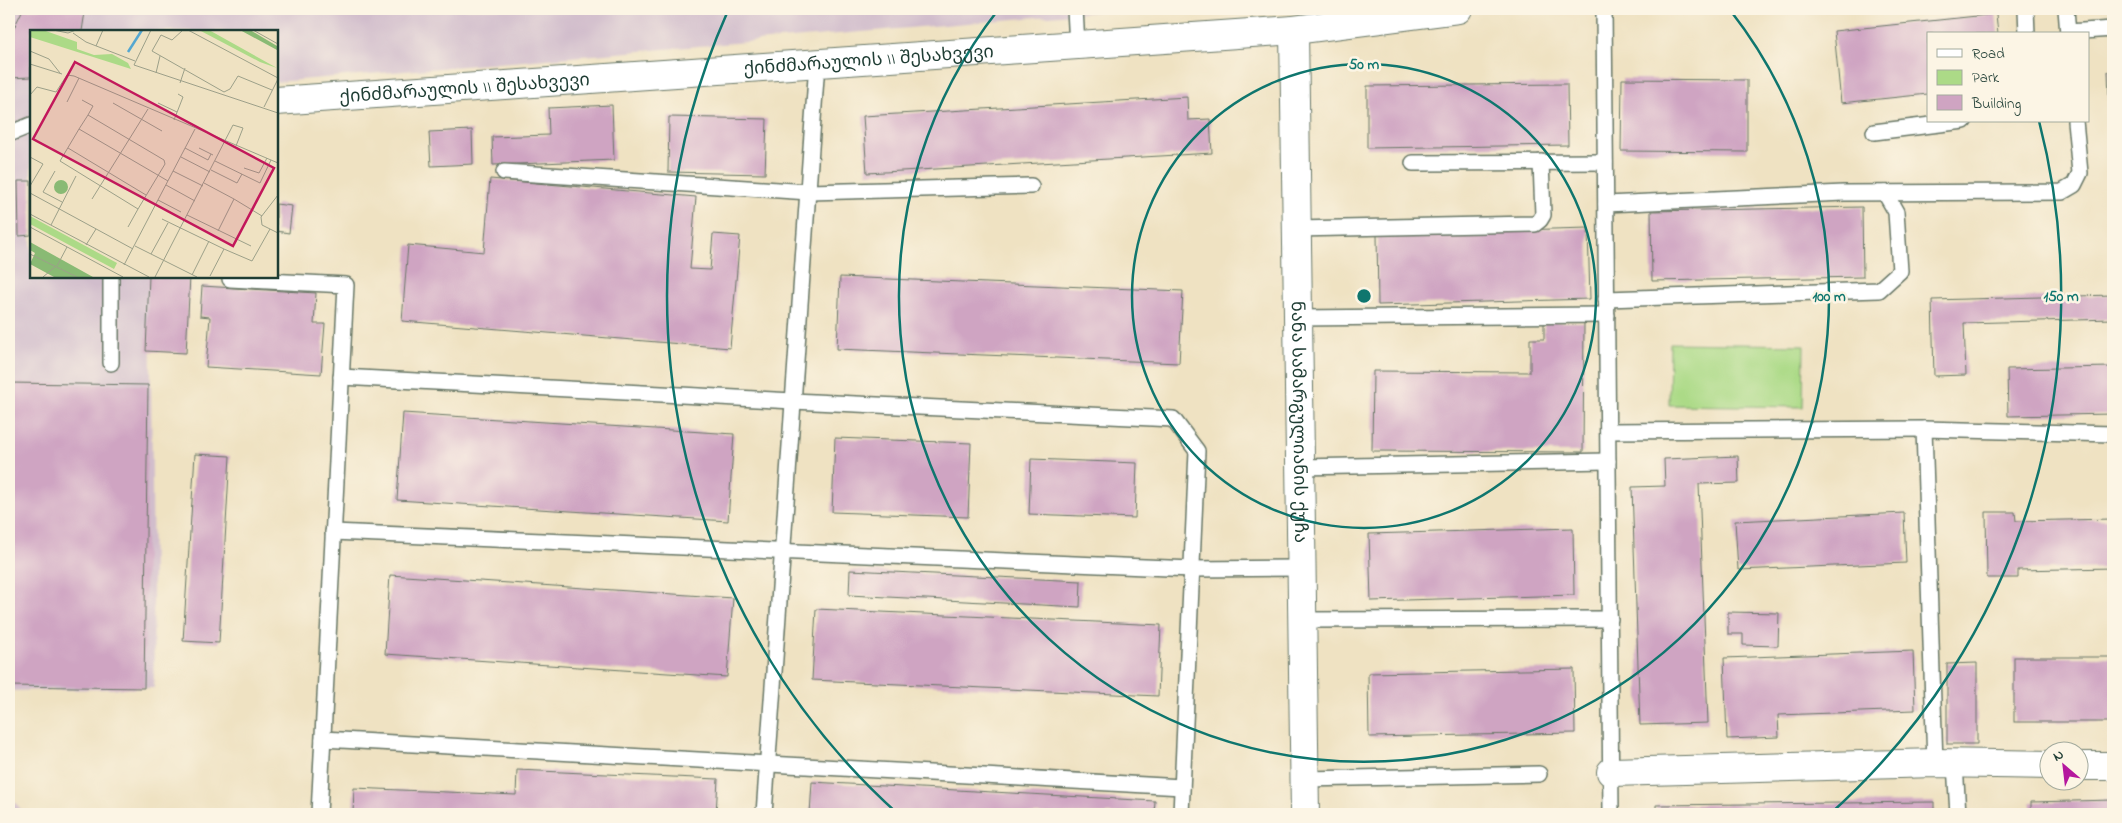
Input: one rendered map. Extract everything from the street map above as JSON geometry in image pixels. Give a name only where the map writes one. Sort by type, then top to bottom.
[{"type":"street","name":"ქინძმარაულის II შესახვევი","points":[[278,100],[1294,30],[1458,9]]},
{"type":"street","name":"ნანა სამარგულიანის ქუჩა","points":[[1294,30],[1305,814]]},
{"type":"street","points":[[1611,772],[1945,763],[2040,765]]},
{"type":"street","points":[[2090,766],[2113,766]]},
{"type":"lane","points":[[1074,9],[1077,45]]},
{"type":"lane","points":[[1604,9],[1611,814]]},
{"type":"lane","points":[[2026,9],[2027,32]]},
{"type":"lane","points":[[2066,9],[2068,32]]},
{"type":"lane","points":[[2079,32],[2113,29]]},
{"type":"lane","points":[[764,814],[817,63]]},
{"type":"lane","points":[[1874,132],[1956,122]]},
{"type":"lane","points":[[1606,204],[1834,193],[2062,192],[2074,185],[2080,173],[2076,122]]},
{"type":"lane","points":[[9,134],[30,125]]},
{"type":"lane","points":[[1296,229],[1535,224],[1543,214],[1541,162]]},
{"type":"lane","points":[[1413,163],[1605,162]]},
{"type":"lane","points":[[504,172],[809,192],[1031,186]]},
{"type":"lane","points":[[1606,299],[1879,290],[1900,271],[1896,212],[1885,193]]},
{"type":"lane","points":[[111,278],[111,363]]},
{"type":"lane","points":[[230,280],[346,285],[319,814]]},
{"type":"lane","points":[[1298,318],[1606,314]]},
{"type":"lane","points":[[341,377],[793,402],[1173,419],[1197,451],[1181,814]]},
{"type":"lane","points":[[1608,431],[1924,429],[2113,434]]},
{"type":"lane","points":[[1924,429],[1945,763],[1958,814]]},
{"type":"lane","points":[[1300,467],[1608,460]]},
{"type":"lane","points":[[333,532],[1192,569],[1302,568]]},
{"type":"lane","points":[[1303,620],[1610,619]]},
{"type":"lane","points":[[323,739],[1182,787]]},
{"type":"lane","points":[[1305,779],[1539,774]]},
{"type":"shaded area","points":[[9,9],[1132,9],[278,82],[278,30],[30,30],[30,278],[150,278],[154,688],[9,691]]},
{"type":"shaded area","points":[[9,795],[25,814],[9,814]]},
{"type":"green space","points":[[1670,343],[1804,345],[1803,407],[1669,405]]},
{"type":"building","points":[[23,9],[67,9],[85,12],[82,30],[30,30],[30,77],[9,78],[9,38]]},
{"type":"building","points":[[1996,14],[1998,32],[1927,32],[1927,94],[1841,103],[1834,31]]},
{"type":"building","points":[[2108,71],[2113,71],[2113,192],[2112,192]]},
{"type":"building","points":[[1622,79],[1747,80],[1747,152],[1621,151]]},
{"type":"building","points":[[1567,84],[1568,145],[1367,148],[1367,86]]},
{"type":"building","points":[[1187,97],[1188,120],[1210,119],[1212,153],[867,173],[863,116]]},
{"type":"building","points":[[612,105],[614,160],[493,165],[492,137],[549,135],[548,108]]},
{"type":"building","points":[[669,117],[767,119],[765,174],[668,172]]},
{"type":"building","points":[[472,130],[473,164],[431,166],[429,132]]},
{"type":"building","points":[[490,179],[696,197],[690,269],[710,270],[713,234],[740,236],[730,348],[402,321],[408,245],[484,252]]},
{"type":"building","points":[[18,181],[30,181],[30,235],[19,236]]},
{"type":"building","points":[[278,204],[292,206],[289,233],[278,231]]},
{"type":"building","points":[[1862,207],[1863,277],[1652,281],[1651,211]]},
{"type":"building","points":[[1588,228],[1590,299],[1378,305],[1377,234]]},
{"type":"building","points":[[840,277],[1183,291],[1179,363],[837,349]]},
{"type":"building","points":[[149,278],[190,278],[186,353],[146,351]]},
{"type":"building","points":[[202,286],[316,293],[314,324],[325,324],[321,374],[206,367],[210,317],[200,316]]},
{"type":"building","points":[[2113,295],[2113,319],[1964,323],[1966,375],[1934,376],[1932,300]]},
{"type":"building","points":[[1544,322],[1584,322],[1583,452],[1372,451],[1373,371],[1530,372],[1530,339],[1544,339]]},
{"type":"building","points":[[2113,367],[2113,414],[2008,416],[2007,369]]},
{"type":"building","points":[[9,383],[148,385],[144,688],[9,686]]},
{"type":"building","points":[[403,413],[734,434],[728,521],[397,500]]},
{"type":"building","points":[[835,438],[971,443],[968,517],[832,512]]},
{"type":"building","points":[[195,454],[230,456],[219,643],[183,641]]},
{"type":"building","points":[[1738,456],[1739,483],[1699,484],[1708,723],[1640,725],[1632,487],[1665,486],[1664,459]]},
{"type":"building","points":[[1031,459],[1137,463],[1135,518],[1029,514]]},
{"type":"building","points":[[1986,512],[2015,512],[2016,521],[2113,519],[2113,568],[2018,570],[2018,578],[1987,578]]},
{"type":"building","points":[[1904,513],[1906,563],[1738,570],[1735,521]]},
{"type":"building","points":[[1573,528],[1574,595],[1371,601],[1369,534]]},
{"type":"building","points":[[850,570],[1081,581],[1080,607],[849,595]]},
{"type":"building","points":[[390,575],[733,598],[727,677],[385,654]]},
{"type":"building","points":[[816,609],[1161,625],[1158,696],[812,680]]},
{"type":"building","points":[[1728,612],[1779,613],[1778,646],[1743,645],[1743,634],[1728,634]]},
{"type":"building","points":[[1913,651],[1915,710],[1778,715],[1779,737],[1727,739],[1724,658]]},
{"type":"building","points":[[2014,657],[2113,657],[2113,722],[2014,722]]},
{"type":"building","points":[[1977,663],[1977,744],[1947,744],[1947,664]]},
{"type":"building","points":[[1574,669],[1575,733],[1369,737],[1368,673]]},
{"type":"building","points":[[517,770],[718,779],[716,814],[353,814],[354,788],[516,795]]},
{"type":"building","points":[[812,782],[1155,801],[1154,814],[810,814]]},
{"type":"building","points":[[2113,800],[2113,814],[2031,814],[2031,802]]},
{"type":"building","points":[[1934,802],[1934,814],[1656,814],[1656,805]]}]
